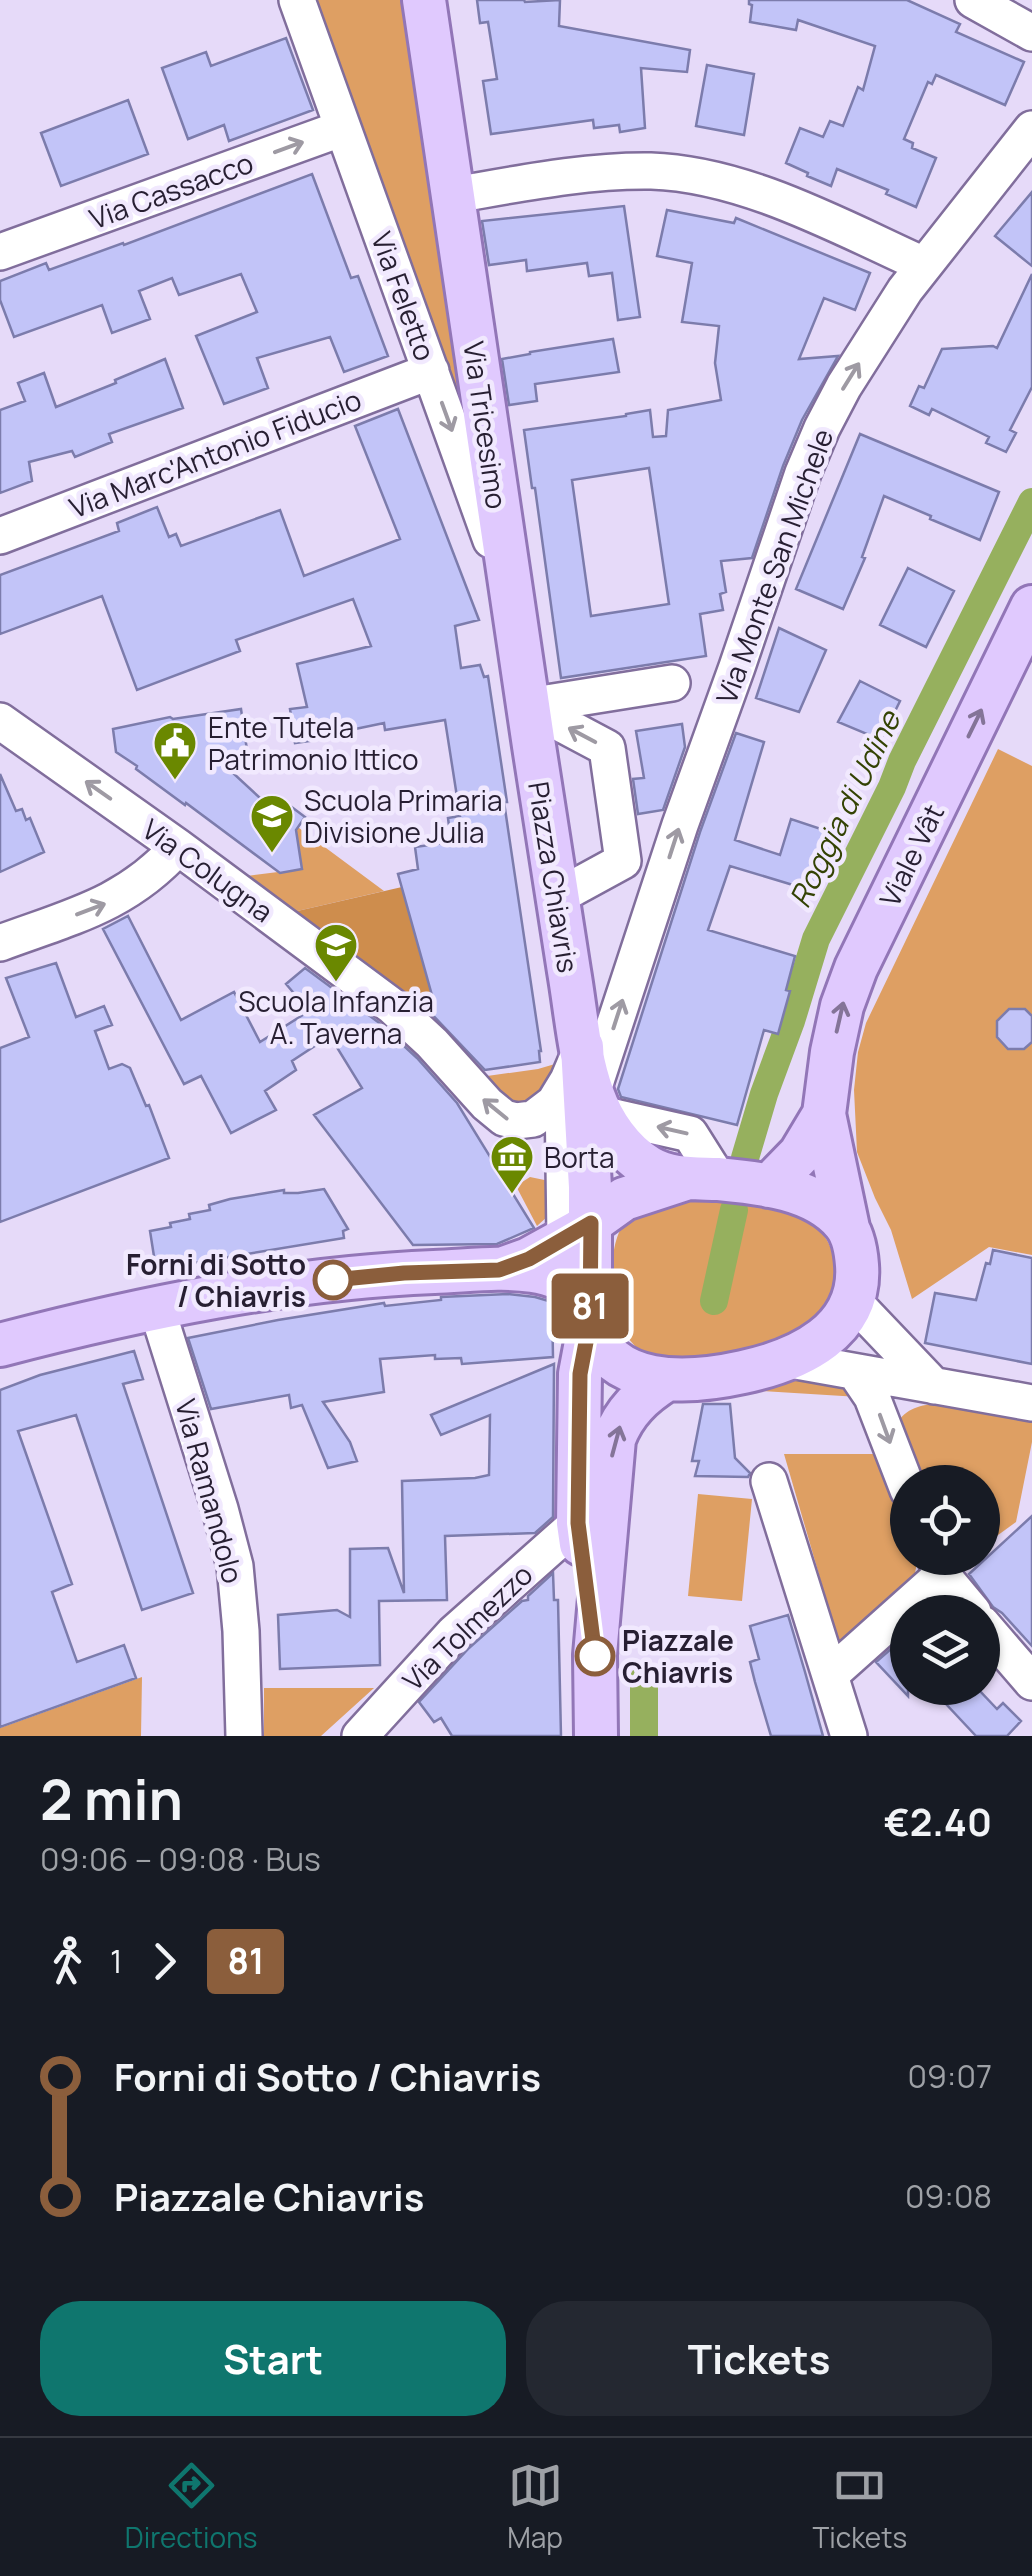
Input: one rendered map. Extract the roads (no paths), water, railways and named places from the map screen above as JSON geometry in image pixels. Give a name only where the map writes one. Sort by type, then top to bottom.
[{"type":"main road","name":"Via Tricesimo","points":[[424,0],[528,706]]},
{"type":"main road","name":"Viale Vât","points":[[848,1228],[824,1114],[842,1006],[856,968],[1032,609]]},
{"type":"main road","name":"Piazza Chiavris","points":[[528,706],[582,1047],[586,1099],[634,1157],[660,1172],[770,1186],[799,1194],[824,1204],[848,1228]]},
{"type":"main road","name":"Piazza Chiavris","points":[[582,1047],[578,1231],[590,1307],[580,1374],[591,1523]]},
{"type":"main road","name":"Viale Vât","points":[[770,1186],[800,1154],[824,1114]]},
{"type":"main road","name":"Piazza Chiavris","points":[[578,1231],[624,1199],[702,1179]]},
{"type":"main road","points":[[0,1346],[63,1329],[246,1292],[366,1276],[530,1270],[547,1274],[590,1307],[596,1340],[610,1357],[642,1376],[666,1380],[725,1376],[785,1360],[832,1332],[857,1291],[857,1264],[848,1228]]},
{"type":"main road","points":[[499,1270],[529,1259],[578,1231]]},
{"type":"main road","points":[[596,1736],[591,1523],[618,1428],[646,1393],[666,1380]]},
{"type":"street","name":"Via Feletto","points":[[297,0],[510,593]]},
{"type":"street","points":[[973,0],[1032,33]]},
{"type":"street","name":"Via Cassacco","points":[[0,252],[343,128]]},
{"type":"street","name":"Via Monte San Michele","points":[[643,936],[816,443],[844,386],[905,290],[1032,129]]},
{"type":"street","points":[[454,195],[554,178],[652,171],[751,191],[798,208],[924,266]]},
{"type":"street","name":"Via Marc'Antonio Fiducio","points":[[0,536],[431,370]]},
{"type":"street","points":[[528,706],[672,683]]},
{"type":"street","points":[[528,706],[606,748],[622,862],[557,897]]},
{"type":"street","name":"Via Colugna","points":[[0,721],[178,846],[413,1023],[504,1118],[525,1122],[540,1116],[554,1103],[586,1099]]},
{"type":"street","points":[[0,943],[106,903],[145,879],[178,846]]},
{"type":"street","name":"Piazza Chiavris","points":[[578,1231],[586,1099],[643,936]]},
{"type":"street","points":[[853,1301],[934,1386]]},
{"type":"street","name":"Via Ramandolo","points":[[157,1309],[235,1566],[244,1736]]},
{"type":"street","points":[[785,1360],[1032,1403]]},
{"type":"street","points":[[855,1372],[872,1397],[898,1465]]},
{"type":"street","points":[[770,1481],[849,1736]]},
{"type":"street","name":"Via Tolmezzo","points":[[360,1736],[454,1632],[591,1523]]},
{"type":"street","points":[[830,1675],[929,1575]]},
{"type":"street","points":[[945,1575],[960,1595]]},
{"type":"street","points":[[1000,1645],[1032,1682]]},
{"type":"waterway","name":"Roggia di Udine","points":[[745,1158],[816,939],[1032,502]]},
{"type":"waterway","name":"Roggia di Udine","points":[[714,1301],[734,1210]]},
{"type":"waterway","name":"Roggia di Udine","points":[[644,1679],[644,1736]]},
{"type":"place","name":"Ente Tutela Patrimonio Ittico","points":[[175,781]]},
{"type":"place","name":"Scuola Primaria Divisione Julia","points":[[272,854]]},
{"type":"place","name":"Scuola Infanzia A. Taverna","points":[[336,983]]},
{"type":"place","name":"Borta","points":[[512,1195]]},
{"type":"place","name":"Forni di Sotto / Chiavris","points":[[333,1280]]},
{"type":"place","name":"Piazzale Chiavris","points":[[595,1656]]}]
